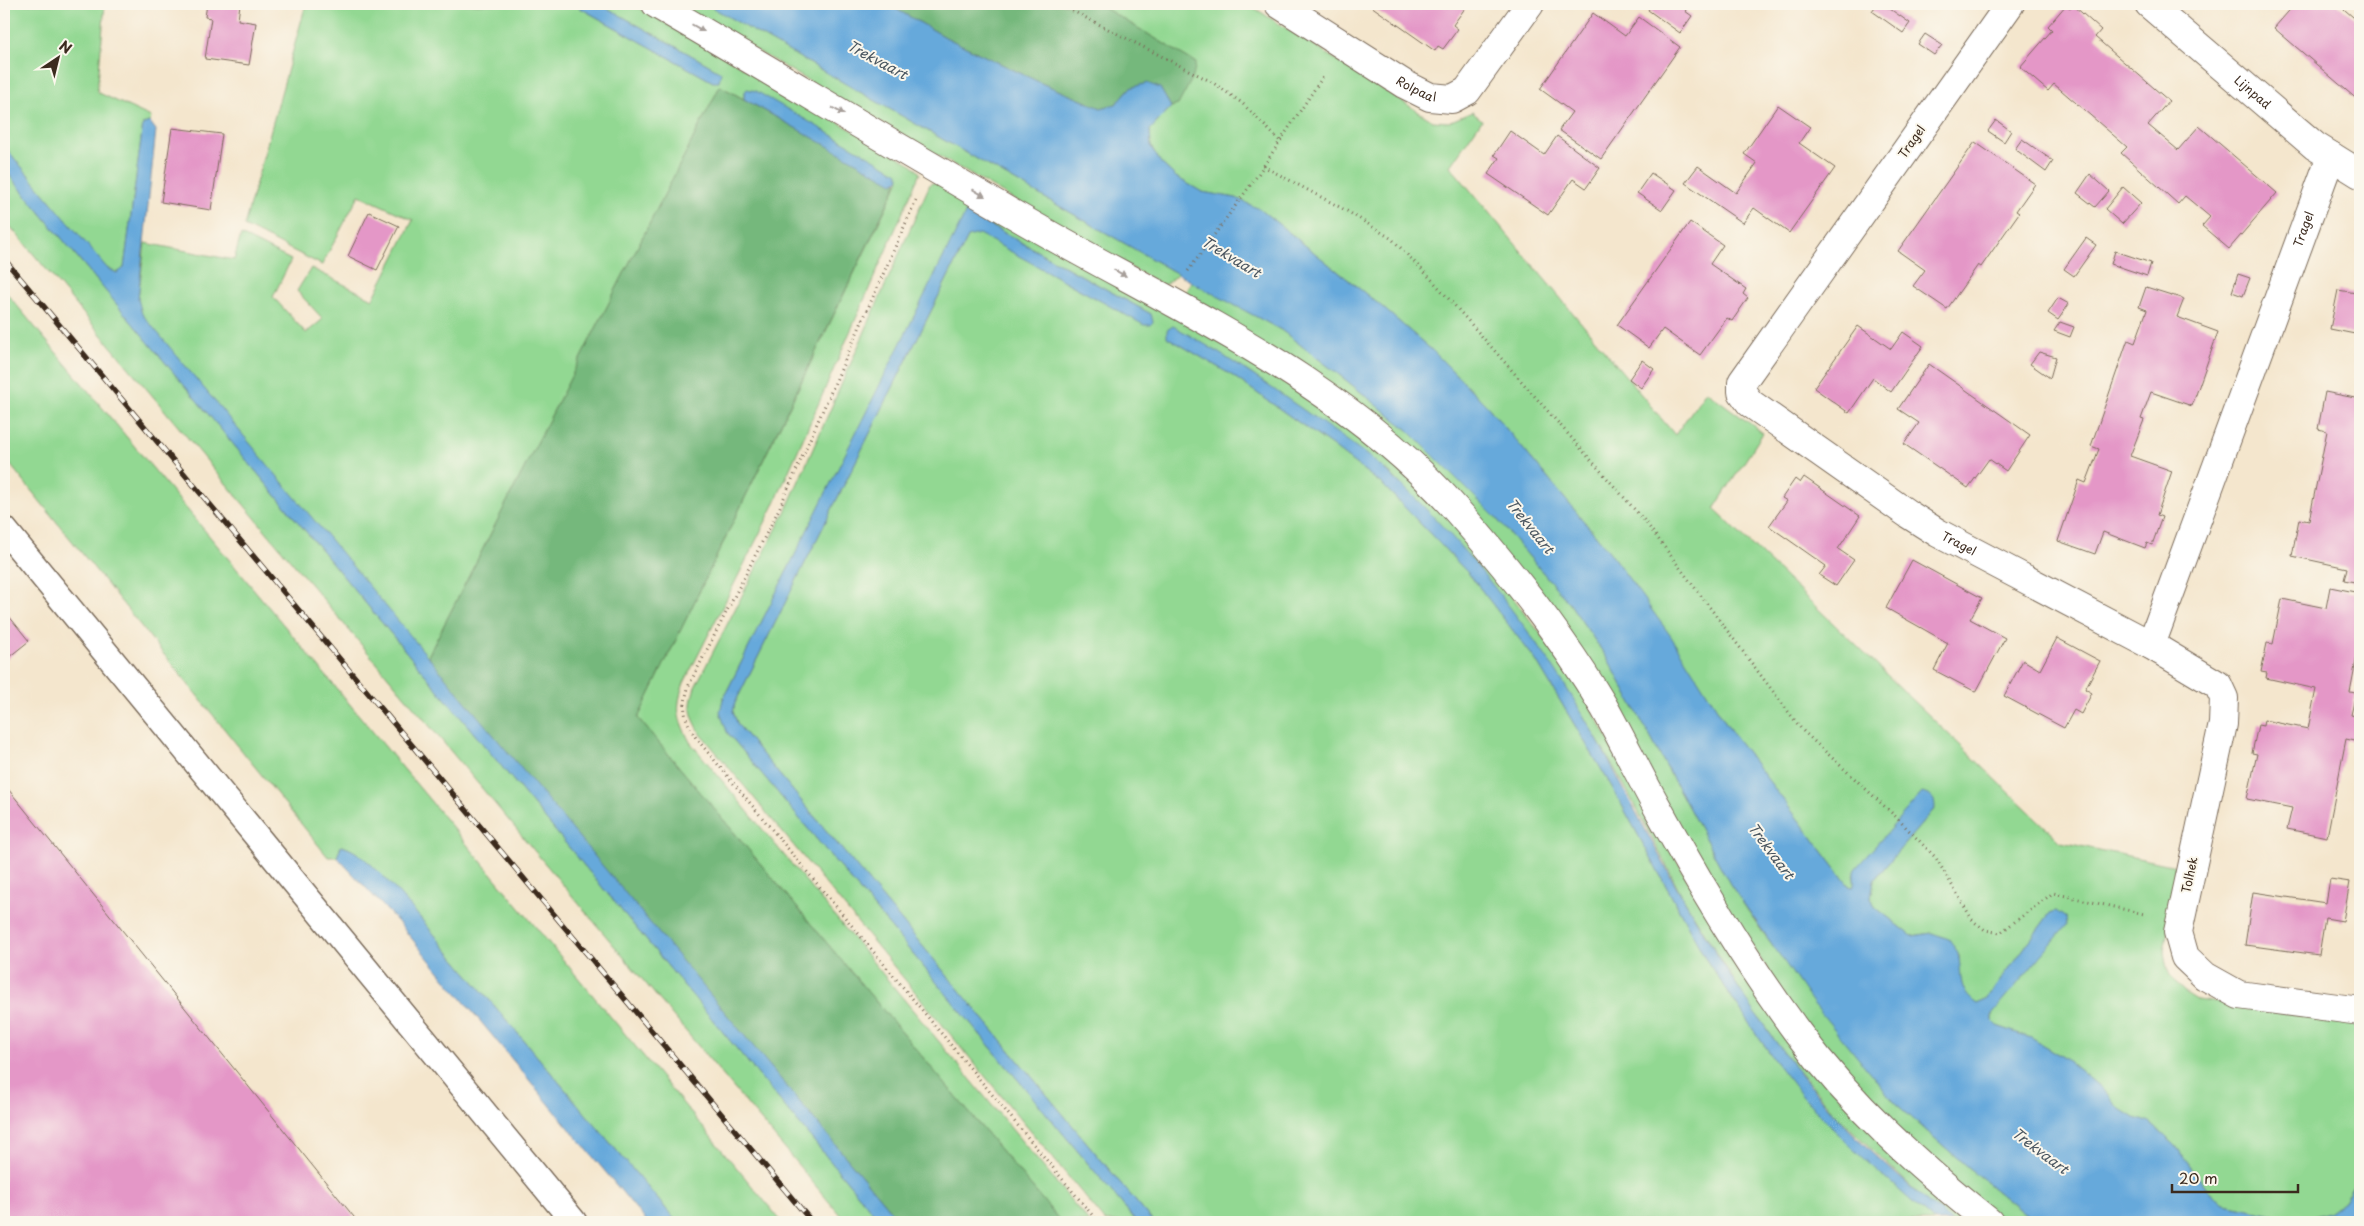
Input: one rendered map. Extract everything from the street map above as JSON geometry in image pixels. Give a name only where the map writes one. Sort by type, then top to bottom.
[{"type":"street","points":[[656,4],[1064,242],[1254,348],[1341,406],[1428,479],[1458,511],[1531,599],[1581,671],[1603,707],[1657,808],[1712,904],[1751,966],[1800,1036],[1834,1078],[1884,1131],[1908,1154],[1989,1222]]},
{"type":"street","name":"Rolpaal","points":[[1279,4],[1404,84],[1430,97],[1452,99],[1467,91],[1530,4]]},
{"type":"street","name":"Tragel","points":[[2010,4],[1742,382],[1742,392],[1750,403],[1938,533],[2151,646],[2331,156]]},
{"type":"street","name":"Lijnpad","points":[[2149,4],[2315,146],[2360,174]]},
{"type":"street","name":"Tolhek","points":[[2151,646],[2218,686],[2224,698],[2223,724],[2178,932],[2185,957],[2205,976],[2239,995],[2360,1011]]},
{"type":"lane","points":[[4,530],[574,1222]]},
{"type":"path","points":[[1059,4],[1212,82],[1242,103],[1280,141]]},
{"type":"path","points":[[1184,276],[1257,176],[1344,46]]},
{"type":"path","points":[[931,165],[779,509],[690,685],[683,705],[685,720],[696,738],[1098,1222]]},
{"type":"path","points":[[1263,166],[1347,211],[1392,240],[1433,280],[1644,520],[1802,730],[1895,816],[1936,858],[1959,901],[1973,921],[1985,930],[2000,933],[2053,893],[2180,922]]},
{"type":"green space","points":[[4,4],[105,4],[97,92],[151,117],[150,122],[143,124],[124,269],[120,272],[107,269],[4,146]]},
{"type":"green space","points":[[306,4],[573,4],[713,82],[714,68],[600,4],[632,4],[913,165],[920,173],[773,507],[684,683],[679,700],[679,713],[682,726],[690,742],[1089,1222],[1061,1222],[638,718],[900,179],[744,93],[744,99],[720,86],[427,658],[141,314],[138,299],[145,243],[234,260],[241,235],[291,260],[273,297],[306,333],[323,319],[297,291],[311,268],[373,299],[413,220],[359,195],[322,265],[244,226]]},
{"type":"green space","points":[[676,4],[706,4],[1178,274],[1163,286]]},
{"type":"green space","points":[[887,4],[1098,4],[1196,63],[1193,77],[1178,105],[1171,107],[1160,88],[1130,88],[1116,104],[1101,108],[1041,83],[949,39]]},
{"type":"green space","points":[[1098,4],[1248,4],[1433,121],[1449,122],[1472,112],[1482,120],[1450,166],[1675,435],[1706,391],[1763,433],[1714,509],[2061,842],[2181,867],[2164,949],[2169,973],[2183,990],[2197,1000],[2360,1023],[2360,1173],[2344,1201],[2329,1212],[2302,1220],[2224,1204],[2209,1191],[2175,1145],[2150,1123],[2135,1118],[2119,1108],[2101,1088],[2066,1059],[2031,1038],[1997,1026],[1992,1021],[1992,1014],[2056,911],[2050,913],[1986,1000],[1977,1004],[1966,997],[1960,978],[1959,955],[1932,933],[1912,936],[1875,907],[1871,897],[1874,880],[1935,808],[1853,875],[1855,883],[1853,887],[1849,886],[1733,734],[1670,636],[1608,550],[1487,406],[1434,352],[1381,306],[1261,210],[1236,198],[1202,192],[1176,177],[1161,163],[1151,146],[1150,130],[1171,107],[1178,104],[1196,63]]},
{"type":"green space","points":[[720,86],[893,182],[898,182],[638,718],[1061,1222],[900,1222],[427,658]]},
{"type":"green space","points":[[4,169],[881,1222],[846,1222],[4,219]]},
{"type":"green space","points":[[936,182],[1164,307],[1355,428],[1451,517],[1573,676],[1704,908],[1973,1222],[1952,1222],[1922,1197],[1836,1115],[1784,1053],[1748,1003],[1685,901],[1624,785],[1573,699],[1543,653],[1474,562],[1392,475],[1360,451],[1240,366],[1167,337],[1233,376],[1332,446],[1383,485],[1469,574],[1535,659],[1612,787],[1707,961],[1774,1060],[1824,1119],[1935,1222],[1153,1222],[738,725],[733,712],[735,703],[968,237],[979,233],[1082,291],[1151,314],[967,212],[723,699],[727,732],[1137,1222],[1106,1222],[701,734],[691,711],[691,701],[695,687],[785,512],[930,184]]},
{"type":"green space","points":[[1191,281],[1281,330],[1342,377],[1408,430],[1496,518],[1570,604],[1609,661],[1730,884],[1761,930],[1894,1102],[1965,1165],[2034,1222],[2003,1222],[1975,1200],[1915,1147],[1807,1030],[1465,505],[1183,297]]},
{"type":"green space","points":[[4,290],[782,1222],[677,1222],[411,907],[378,872],[359,855],[341,846],[337,857],[328,857],[4,457]]},
{"type":"water","points":[[573,4],[600,4],[721,72],[719,82],[713,82]]},
{"type":"water","name":"Trekvaart","points":[[706,4],[887,4],[949,39],[1041,83],[1101,108],[1116,104],[1130,88],[1147,83],[1160,88],[1171,107],[1150,130],[1151,147],[1161,163],[1176,177],[1202,192],[1236,198],[1261,210],[1381,306],[1434,352],[1487,406],[1608,550],[1670,635],[1733,734],[1849,886],[1853,887],[1854,885],[1855,869],[1922,793],[1932,798],[1935,808],[1874,880],[1871,897],[1875,907],[1912,936],[1932,933],[1949,939],[1958,953],[1962,984],[1971,999],[1977,1004],[1986,1000],[2050,913],[2056,911],[2066,918],[2067,925],[1992,1014],[1992,1021],[1997,1026],[2031,1038],[2066,1059],[2101,1088],[2119,1108],[2135,1118],[2150,1123],[2175,1145],[2209,1191],[2224,1204],[2302,1220],[2329,1212],[2344,1201],[2360,1173],[2360,1222],[2033,1221],[1965,1165],[1894,1102],[1813,1003],[1730,884],[1609,661],[1570,604],[1496,518],[1408,430],[1281,330],[1206,290]]},
{"type":"water","points":[[747,89],[756,91],[898,173],[900,179],[893,183],[744,99],[744,93]]},
{"type":"water","points":[[150,122],[156,130],[138,299],[142,314],[900,1222],[881,1222],[4,169],[4,146],[107,268],[117,273],[124,268],[143,124]]},
{"type":"water","points":[[966,212],[1151,314],[1153,322],[1150,325],[1144,325],[979,234],[968,237],[735,703],[733,712],[738,725],[1153,1222],[1137,1222],[727,732],[720,712],[723,699]]},
{"type":"water","points":[[1173,326],[1240,367],[1361,450],[1413,496],[1453,538],[1508,605],[1562,681],[1599,744],[1686,903],[1756,1014],[1794,1066],[1836,1116],[1892,1171],[1952,1222],[1935,1222],[1855,1151],[1803,1097],[1774,1060],[1707,961],[1612,787],[1535,659],[1469,574],[1383,485],[1332,446],[1233,376],[1167,337],[1167,330]]},
{"type":"water","points":[[341,846],[350,849],[369,862],[411,907],[677,1222],[647,1222],[398,922],[337,857]]},
{"type":"building","points":[[207,4],[240,4],[238,20],[256,23],[249,65],[205,59],[211,18],[205,17]]},
{"type":"building","points":[[1373,4],[1468,4],[1453,25],[1458,29],[1443,49],[1438,46],[1435,51],[1371,6]]},
{"type":"building","points":[[1652,4],[1691,4],[1685,11],[1692,16],[1680,33],[1648,10]]},
{"type":"building","points":[[1877,4],[1883,4],[1910,23],[1903,33],[1872,11]]},
{"type":"building","points":[[2295,4],[2338,4],[2360,23],[2360,102],[2274,28]]},
{"type":"building","points":[[2066,5],[2070,8],[2073,5],[2101,30],[2095,37],[2169,101],[2148,125],[2178,150],[2199,126],[2277,193],[2229,249],[2202,226],[2210,217],[2185,196],[2178,204],[2121,153],[2127,147],[2054,84],[2048,91],[2020,67],[2052,30],[2048,26]]},
{"type":"building","points":[[1593,13],[1625,36],[1639,17],[1680,47],[1601,159],[1559,130],[1572,112],[1540,89]]},
{"type":"building","points":[[1925,34],[1942,45],[1934,55],[1918,44]]},
{"type":"building","points":[[1778,105],[1810,127],[1799,143],[1835,168],[1789,233],[1754,208],[1743,223],[1685,183],[1698,166],[1736,193],[1757,163],[1744,154]]},
{"type":"building","points":[[1996,120],[2011,131],[2004,142],[1988,131]]},
{"type":"building","points":[[172,128],[222,134],[211,210],[161,202]]},
{"type":"building","points":[[1510,131],[1544,155],[1557,136],[1600,168],[1586,188],[1573,179],[1548,215],[1488,174],[1499,158],[1494,155]]},
{"type":"building","points":[[2022,139],[2053,161],[2046,172],[2015,149]]},
{"type":"building","points":[[1975,142],[2035,184],[2016,211],[2019,213],[1981,267],[1978,265],[1947,309],[1913,286],[1925,270],[1898,251]]},
{"type":"building","points":[[1651,173],[1676,190],[1662,210],[1637,193]]},
{"type":"building","points":[[2090,174],[2109,191],[2095,207],[2077,193]]},
{"type":"building","points":[[2123,187],[2141,203],[2122,224],[2105,209]]},
{"type":"building","points":[[369,212],[399,226],[377,270],[348,256]]},
{"type":"building","points":[[1690,222],[1723,245],[1710,264],[1746,289],[1743,294],[1748,298],[1732,321],[1727,318],[1700,355],[1663,329],[1649,348],[1617,325]]},
{"type":"building","points":[[2086,238],[2096,245],[2074,276],[2064,269]]},
{"type":"building","points":[[2115,251],[2151,263],[2147,276],[2111,264]]},
{"type":"building","points":[[2238,274],[2250,278],[2243,296],[2232,292]]},
{"type":"building","points":[[2359,279],[2360,335],[2330,329],[2338,290],[2356,293]]},
{"type":"building","points":[[2146,287],[2184,299],[2177,317],[2218,332],[2192,406],[2151,392],[2141,419],[2144,420],[2130,456],[2172,471],[2157,515],[2162,517],[2152,545],[2147,543],[2145,548],[2103,532],[2095,554],[2058,541],[2079,480],[2086,483],[2099,449],[2091,446],[2127,342],[2128,340],[2135,343],[2147,310],[2139,307]]},
{"type":"building","points":[[2058,298],[2069,304],[2058,320],[2048,313]]},
{"type":"building","points":[[2060,322],[2074,327],[2070,337],[2054,331]]},
{"type":"building","points":[[1858,326],[1891,349],[1903,332],[1923,346],[1891,392],[1873,378],[1849,413],[1814,388]]},
{"type":"building","points":[[2039,352],[2056,357],[2050,378],[2030,364]]},
{"type":"building","points":[[1642,360],[1654,369],[1641,388],[1629,379]]},
{"type":"building","points":[[1929,364],[2030,435],[2006,471],[1989,459],[1968,488],[1904,444],[1919,423],[1898,409]]},
{"type":"building","points":[[2325,392],[2360,399],[2360,583],[2344,580],[2347,568],[2292,556],[2299,519],[2309,521],[2327,431],[2318,429]]},
{"type":"building","points":[[1804,477],[1860,516],[1838,549],[1854,560],[1836,586],[1819,575],[1826,566],[1769,526],[1787,501],[1782,498],[1795,479],[1800,483]]},
{"type":"building","points":[[1912,560],[1982,598],[1970,619],[2005,638],[1976,692],[1934,670],[1948,643],[1886,608]]},
{"type":"building","points":[[2330,587],[2360,593],[2360,640],[2350,692],[2356,693],[2351,715],[2360,717],[2360,719],[2355,741],[2346,739],[2327,837],[2287,829],[2292,808],[2247,799],[2257,754],[2252,753],[2258,725],[2263,726],[2264,720],[2308,729],[2316,689],[2266,678],[2267,673],[2261,672],[2267,643],[2273,644],[2282,599],[2326,608]]},
{"type":"building","points":[[4,610],[29,641],[4,661]]},
{"type":"building","points":[[2057,638],[2100,661],[2085,689],[2092,693],[2081,714],[2074,710],[2064,728],[2004,696],[2023,660],[2040,670]]},
{"type":"building","points":[[4,784],[358,1222],[4,1222]]},
{"type":"building","points":[[2330,879],[2350,882],[2343,921],[2325,918],[2319,955],[2245,945],[2253,892],[2326,903]]},
{"type":"railway","points":[[4,259],[812,1222]]}]
